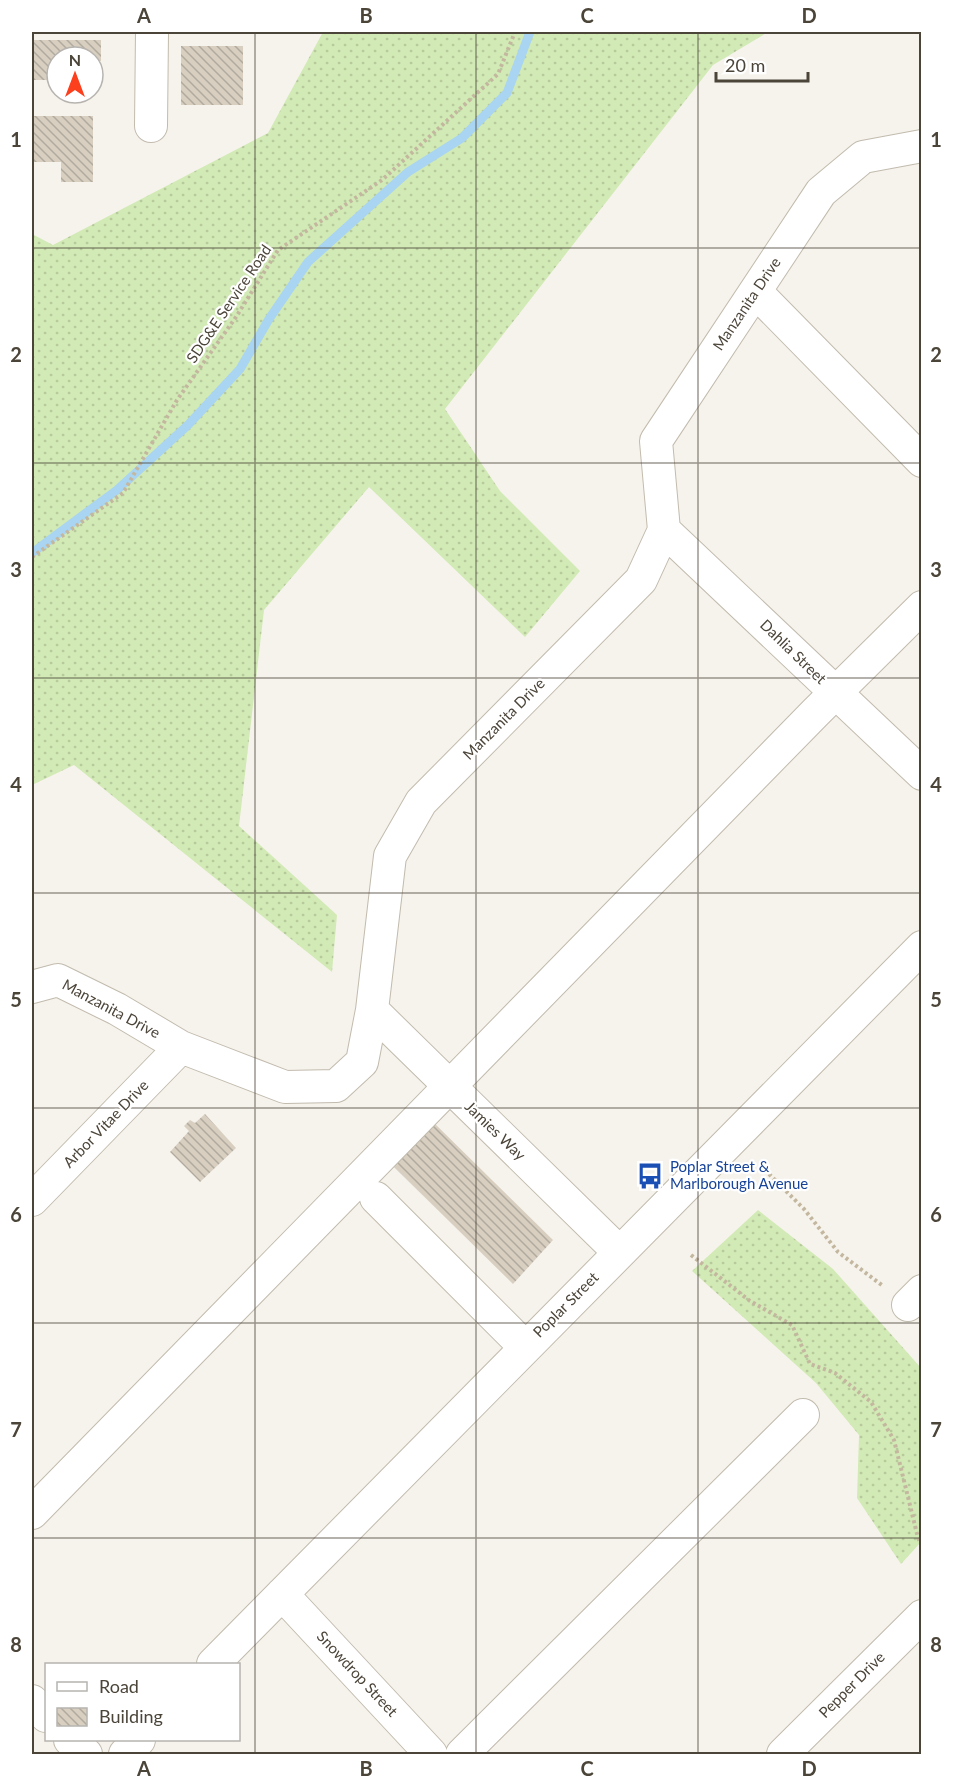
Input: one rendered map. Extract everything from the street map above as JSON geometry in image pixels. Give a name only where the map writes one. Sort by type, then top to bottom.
[{"type":"street","points":[[152,32],[152,126]]},
{"type":"street","name":"Manzanita Drive","points":[[32,987],[58,980],[117,1009],[181,1047],[285,1087],[336,1086],[362,1062],[372,1010],[390,856],[421,802],[641,580],[664,530],[656,441],[821,192],[863,157],[921,146]]},
{"type":"street","points":[[756,292],[921,461]]},
{"type":"street","name":"Dahlia Street","points":[[664,530],[921,774]]},
{"type":"street","points":[[32,1513],[921,607]]},
{"type":"street","name":"Poplar Street","points":[[215,1663],[921,947]]},
{"type":"street","name":"Jamies Way","points":[[372,1010],[619,1252]]},
{"type":"street","name":"Arbor Vitae Drive","points":[[32,1200],[181,1047]]},
{"type":"street","points":[[376,1198],[525,1347]]},
{"type":"street","points":[[462,1755],[803,1415]]},
{"type":"street","name":"Snowdrop Street","points":[[282,1593],[431,1755]]},
{"type":"street","name":"Pepper Drive","points":[[783,1755],[921,1616]]},
{"type":"street","points":[[32,1701],[45,1715]]},
{"type":"street","points":[[71,1741],[86,1755]]},
{"type":"street","points":[[125,1755],[138,1741]]},
{"type":"path","name":"SDG&E Service Road","points":[[32,557],[123,493],[177,400],[236,317],[278,250],[381,180],[498,74],[515,32]]},
{"type":"path","points":[[770,1174],[804,1209],[838,1252],[915,1298]]},
{"type":"path","points":[[691,1255],[750,1301],[792,1325],[810,1364],[835,1373],[871,1402],[894,1440],[921,1545]]},
{"type":"green space","points":[[323,32],[768,32],[713,65],[445,409],[500,491],[580,571],[525,637],[369,487],[264,610],[239,826],[337,915],[332,972],[74,765],[32,785],[32,234],[53,245],[268,133]]},
{"type":"green space","points":[[758,1210],[833,1269],[921,1368],[921,1542],[901,1564],[857,1498],[859,1435],[816,1383],[692,1271]]},
{"type":"building","points":[[32,40],[101,40],[101,45],[45,45],[45,80],[32,80]]},
{"type":"building","points":[[181,46],[243,46],[243,105],[181,105]]},
{"type":"building","points":[[32,116],[93,116],[93,182],[61,182],[61,162],[32,162]]},
{"type":"building","points":[[205,1114],[236,1148],[200,1182],[170,1152],[189,1131],[184,1126],[190,1120],[195,1123]]},
{"type":"building","points":[[430,1119],[553,1240],[513,1284],[391,1164]]},
{"type":"waterway","points":[[32,553],[117,490],[188,425],[240,369],[269,319],[308,262],[408,172],[462,138],[507,93],[530,32]]},
{"type":"place","name":"Poplar Street & Marlborough Avenue","points":[[650,1176]]}]
